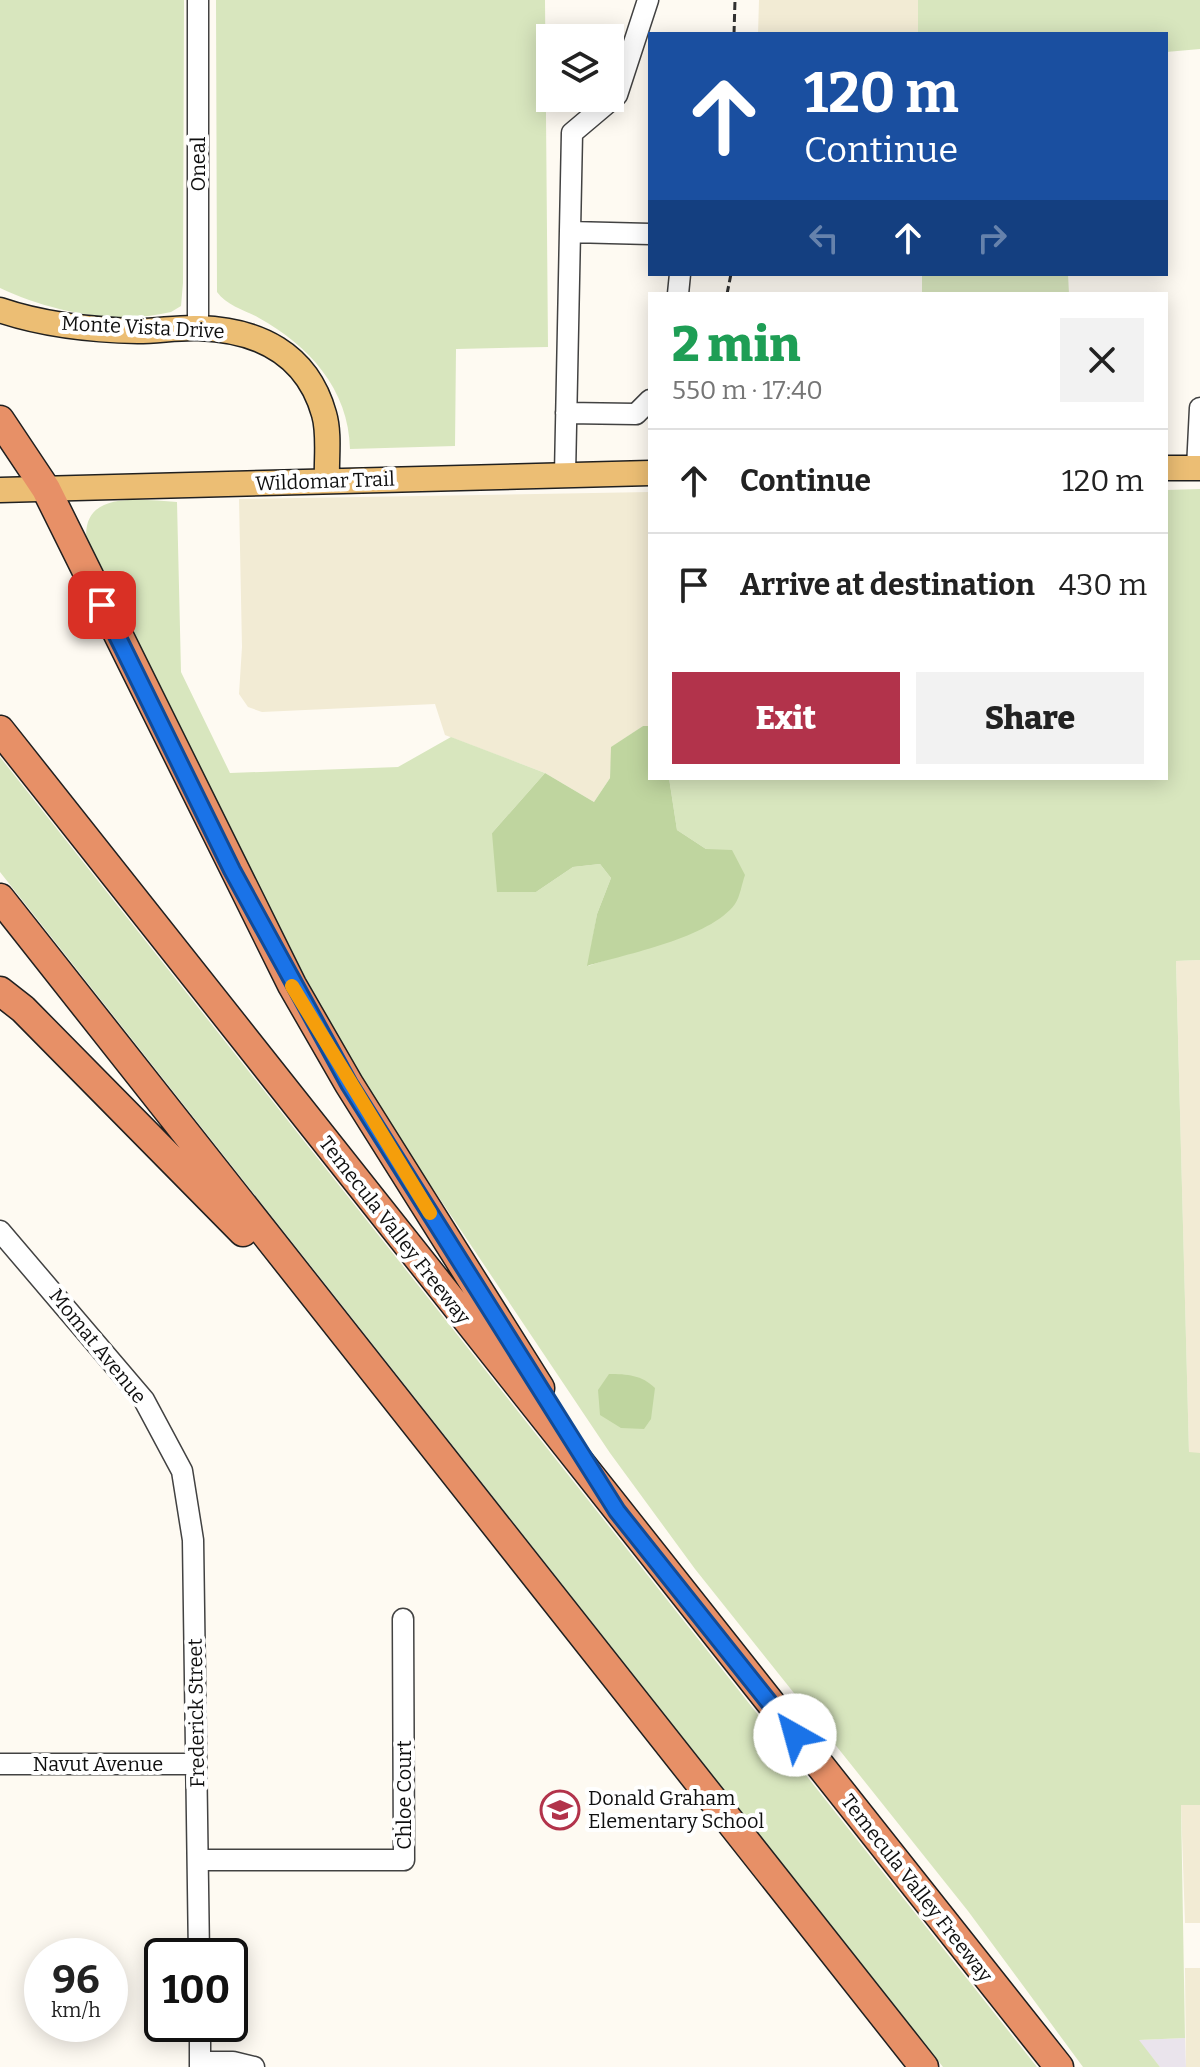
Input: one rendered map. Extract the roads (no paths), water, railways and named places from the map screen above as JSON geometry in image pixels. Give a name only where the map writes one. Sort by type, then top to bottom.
[{"type":"highway","points":[[0,420],[46,489],[292,985],[349,1084],[617,1511]]},
{"type":"highway","name":"Temecula Valley Freeway","points":[[0,730],[1059,2067]]},
{"type":"highway","points":[[0,898],[924,2067]]},
{"type":"highway","points":[[0,991],[23,1009],[337,1327]]},
{"type":"main road","name":"Monte Vista Drive","points":[[0,310],[32,321],[81,327],[139,331],[198,328],[241,333],[281,349],[310,379],[325,416],[327,481]]},
{"type":"main road","points":[[1168,468],[1198,468]]},
{"type":"main road","name":"Wildomar Trail","points":[[0,490],[648,473]]},
{"type":"street","name":"Oneal","points":[[198,0],[198,328]]},
{"type":"street","points":[[565,475],[572,133],[617,95],[648,0]]},
{"type":"street","points":[[570,232],[648,234]]},
{"type":"street","points":[[566,413],[636,414],[648,402]]},
{"type":"street","points":[[1198,468],[1200,408]]},
{"type":"street","name":"Momat Avenue","points":[[0,1231],[144,1400],[182,1471]]},
{"type":"street","name":"Frederick Street","points":[[182,1471],[193,1540],[199,1938]]},
{"type":"street","name":"Chloe Court","points":[[198,1860],[404,1860],[403,1619]]},
{"type":"street","name":"Navut Avenue","points":[[0,1764],[196,1764]]},
{"type":"street","points":[[200,2042],[200,2064],[233,2062],[254,2067]]},
{"type":"place","name":"Donald Graham Elementary School","points":[[560,1810]]}]
